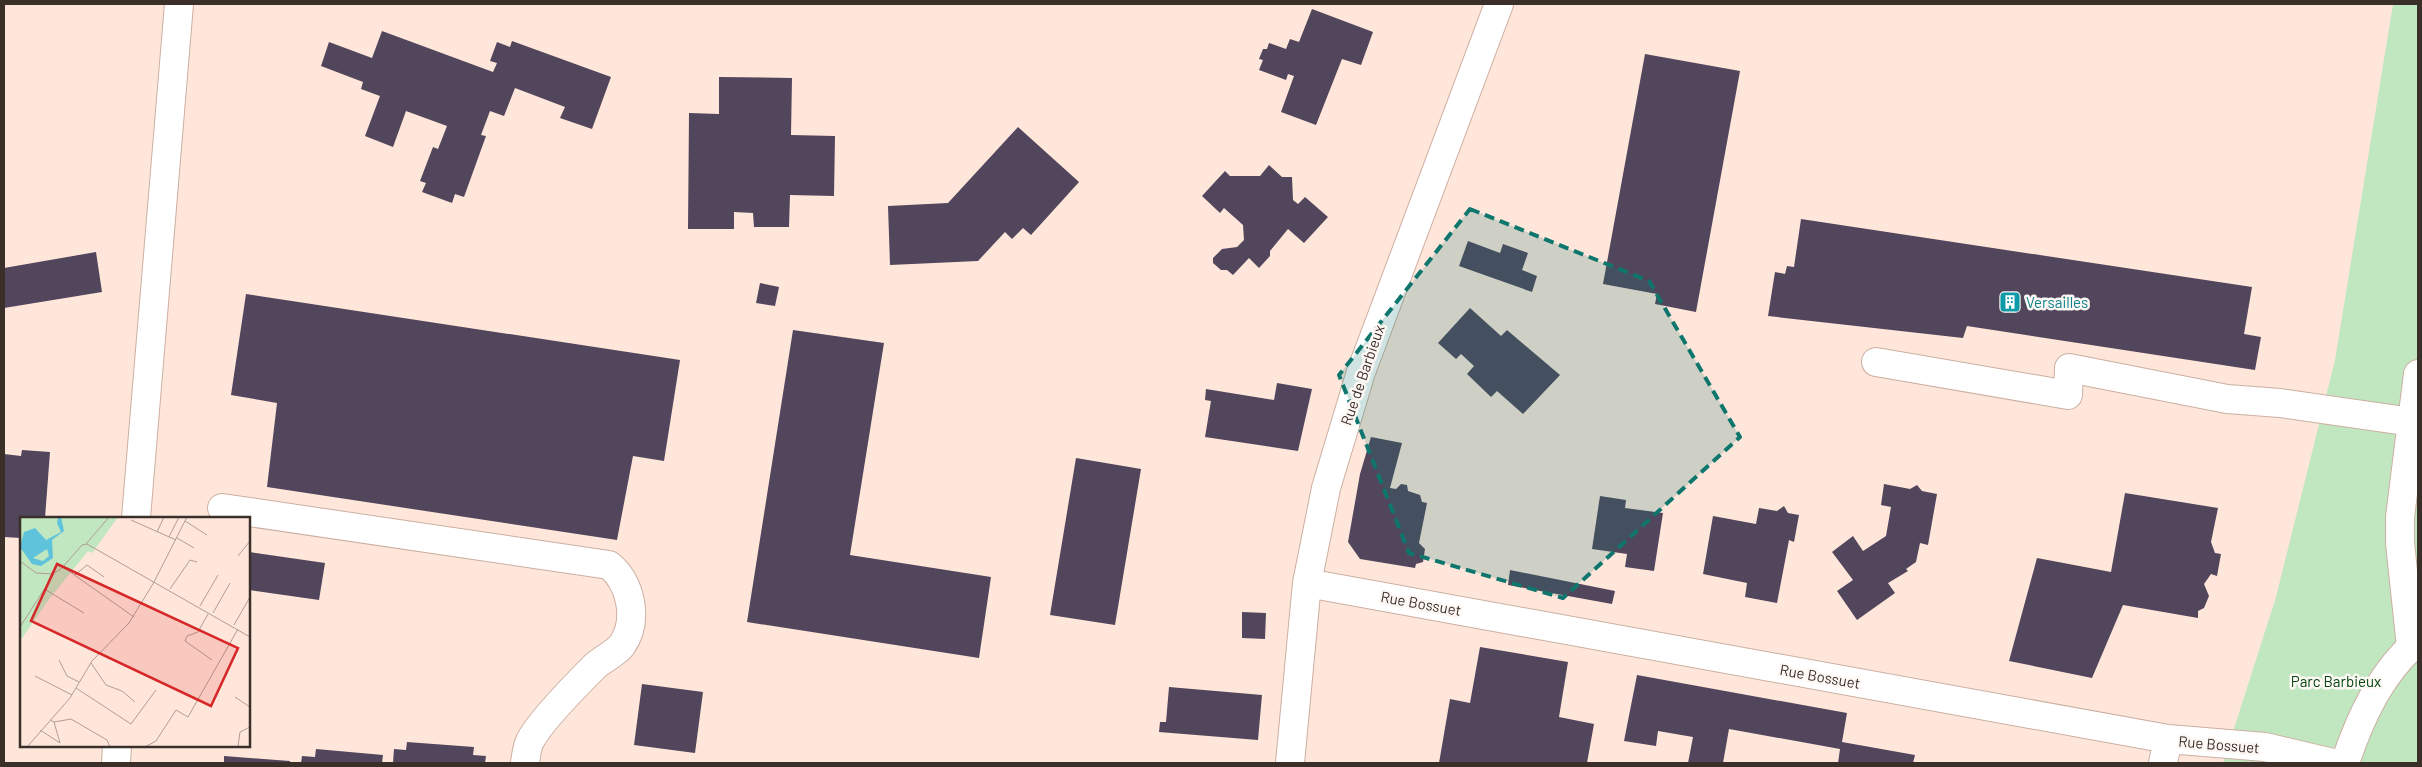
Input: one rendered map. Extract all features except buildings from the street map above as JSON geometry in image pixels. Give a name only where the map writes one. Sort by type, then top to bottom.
[{"type":"street","points":[[136,517],[179,4]]},
{"type":"street","name":"Rue de Barbieux","points":[[1290,763],[1307,583],[1326,488],[1361,372],[1499,4]]},
{"type":"street","points":[[1876,362],[2068,395],[2069,368],[2228,399],[2280,403],[2412,422]]},
{"type":"street","points":[[2346,763],[2356,731],[2368,706],[2387,676],[2415,644],[2400,543],[2402,493],[2418,374]]},
{"type":"street","points":[[222,508],[609,565],[620,574],[626,586],[630,614],[629,631],[622,646],[596,665],[538,728],[530,742],[525,763]]},
{"type":"street","name":"Rue Bossuet","points":[[1307,583],[2165,751],[2265,747],[2333,763]]},
{"type":"street","points":[[116,763],[117,747]]},
{"type":"highlighted area","points":[[1470,209],[1649,281],[1740,437],[1563,598],[1409,553],[1339,375]]},
{"type":"green space","name":"Parc Barbieux","points":[[2393,4],[2418,4],[2418,763],[2223,763],[2276,597],[2335,360]]},
{"type":"place","name":"Versailles","points":[[2010,302]]}]
